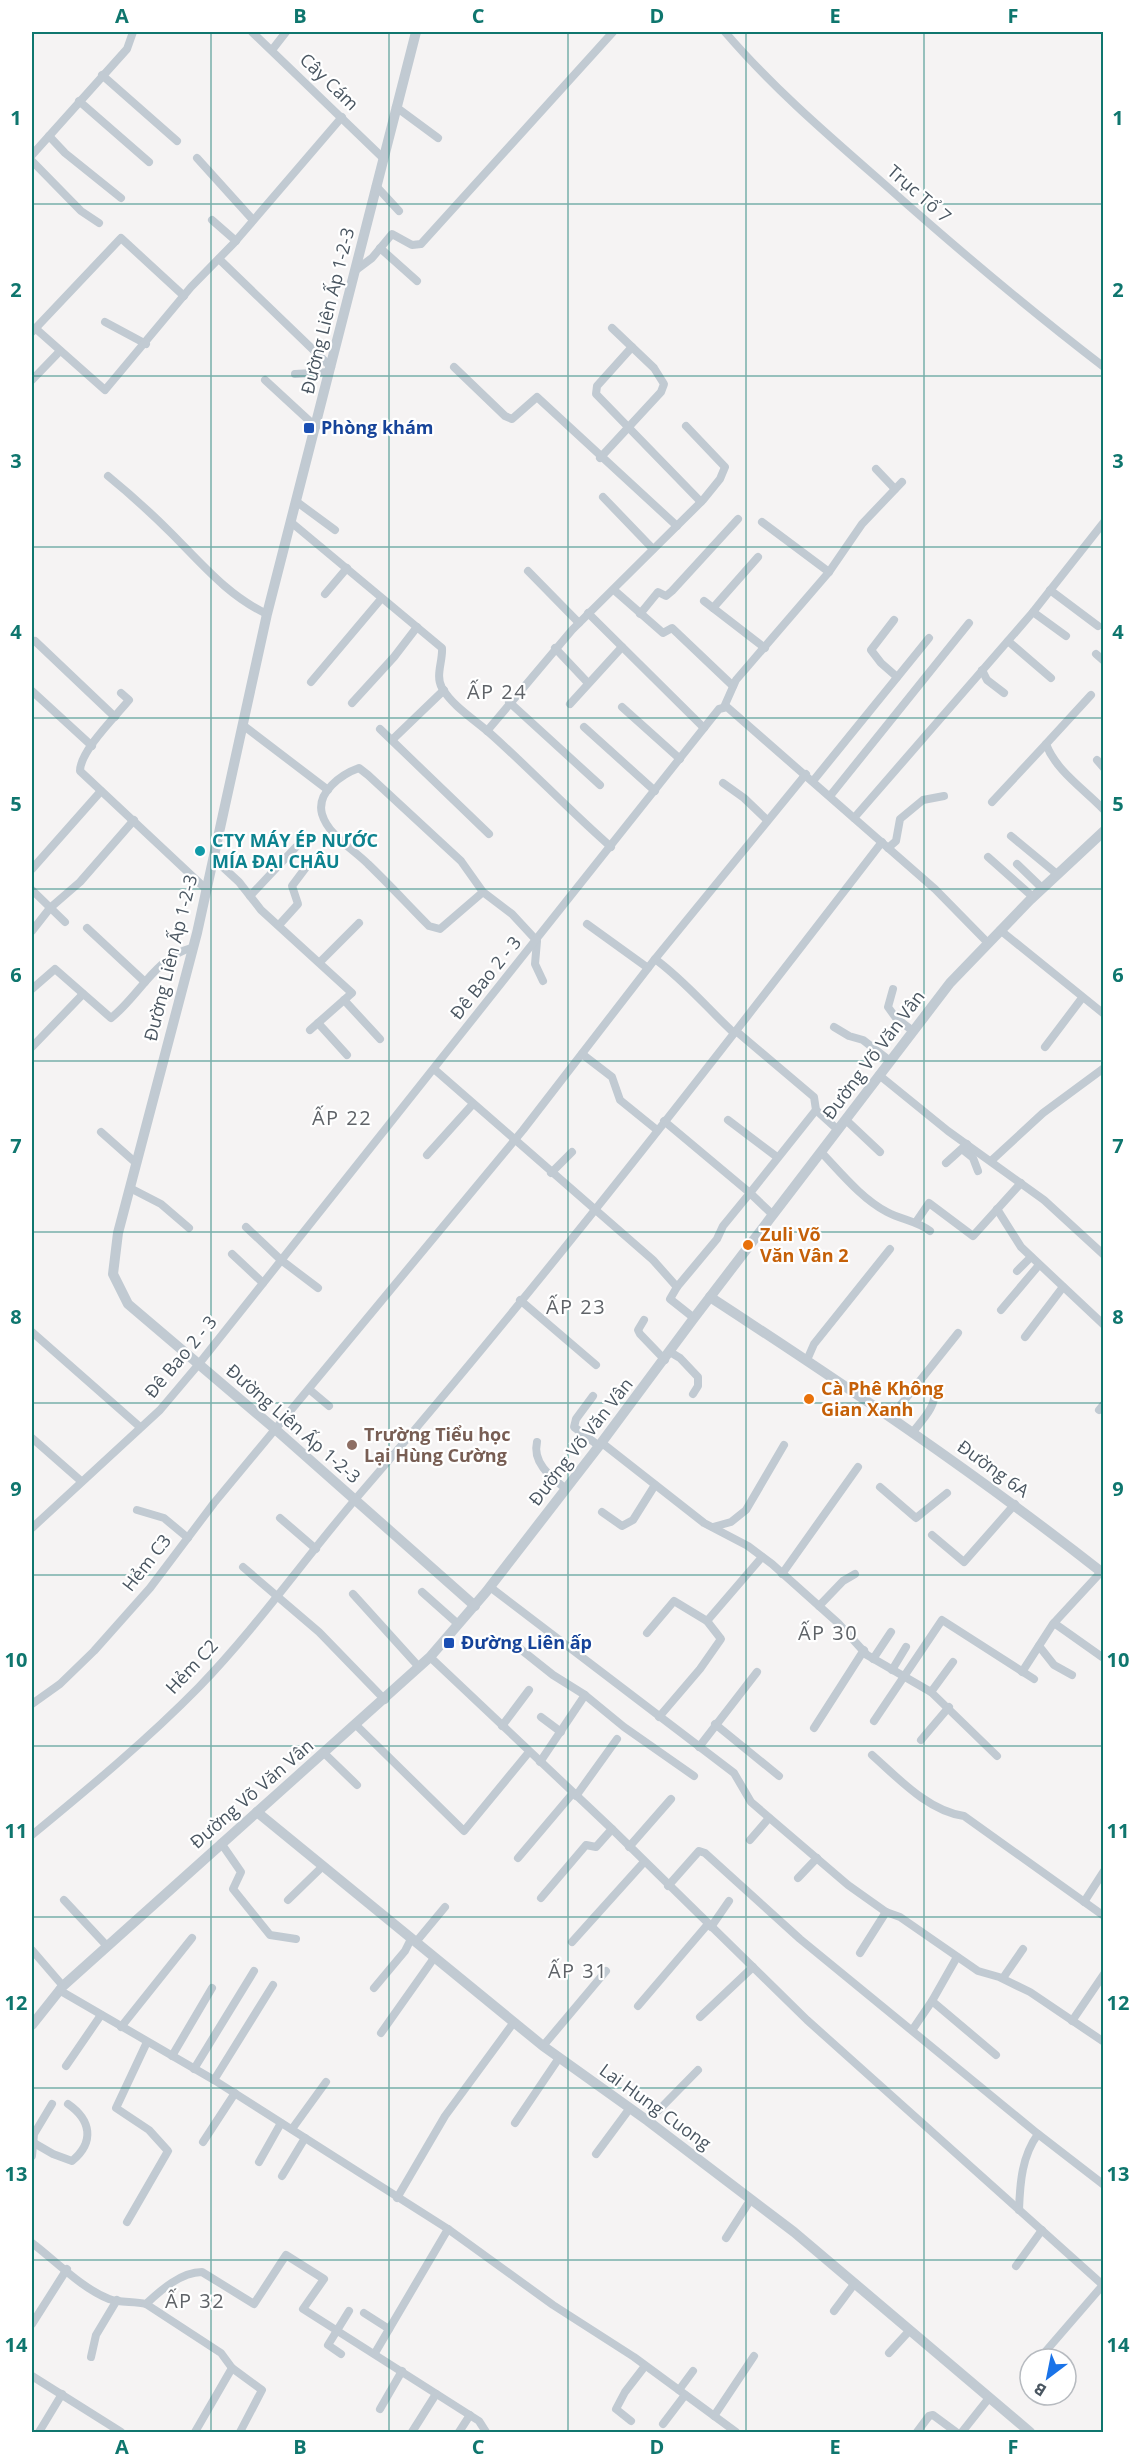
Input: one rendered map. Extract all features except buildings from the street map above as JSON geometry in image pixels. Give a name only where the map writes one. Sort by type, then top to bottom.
[{"type":"street","points":[[99,223],[81,211],[32,154],[127,49],[133,32]]},
{"type":"street","name":"Cây Cám","points":[[252,32],[382,157]]},
{"type":"street","points":[[272,50],[286,32]]},
{"type":"street","name":"Đường Liên Ấp 1-2-3","points":[[416,32],[382,157],[356,270],[267,614],[206,889],[118,1233],[113,1275],[128,1304],[275,1429],[475,1606]]},
{"type":"street","points":[[356,270],[372,258],[392,234],[412,245],[421,244],[613,32]]},
{"type":"street","name":"Trục Tổ 7","points":[[725,32],[802,111],[976,266],[1104,367]]},
{"type":"street","points":[[102,75],[177,141]]},
{"type":"street","points":[[79,101],[148,162]]},
{"type":"street","points":[[396,107],[438,138]]},
{"type":"street","points":[[184,296],[121,238],[33,330],[105,390],[184,296],[236,241],[342,117]]},
{"type":"street","points":[[49,136],[65,153],[120,198]]},
{"type":"street","points":[[197,158],[253,220]]},
{"type":"street","points":[[376,186],[399,211]]},
{"type":"street","points":[[212,220],[236,241]]},
{"type":"street","points":[[380,248],[417,281]]},
{"type":"street","points":[[219,259],[330,370]]},
{"type":"street","points":[[105,322],[146,344]]},
{"type":"street","points":[[600,458],[661,392],[664,384],[654,368],[612,328]]},
{"type":"street","points":[[632,347],[595,390],[596,394],[701,502]]},
{"type":"street","points":[[32,380],[60,351]]},
{"type":"street","points":[[454,367],[512,419],[537,397],[600,458],[677,526]]},
{"type":"street","points":[[295,374],[330,370]]},
{"type":"street","points":[[265,380],[316,427]]},
{"type":"street","points":[[487,731],[555,648],[701,502],[720,479],[725,467],[686,426]]},
{"type":"street","points":[[876,469],[895,489]]},
{"type":"street","points":[[108,476],[140,503],[208,572],[247,604],[267,614]]},
{"type":"street","points":[[902,482],[862,524],[829,573],[733,686],[724,707],[759,733],[935,889],[987,942]]},
{"type":"street","points":[[603,497],[653,549]]},
{"type":"street","points":[[297,502],[334,530]]},
{"type":"street","points":[[640,614],[658,592],[666,597],[738,519]]},
{"type":"street","points":[[762,522],[829,573]]},
{"type":"street","points":[[854,818],[1033,612],[1104,522]]},
{"type":"street","points":[[292,523],[442,648],[443,658],[438,674],[444,690],[456,704],[611,847]]},
{"type":"street","points":[[713,608],[758,557]]},
{"type":"street","points":[[325,594],[346,568]]},
{"type":"street","points":[[528,571],[579,623]]},
{"type":"street","points":[[614,590],[663,633],[672,628],[733,686]]},
{"type":"street","points":[[1050,590],[1098,626]]},
{"type":"street","points":[[311,682],[381,599]]},
{"type":"street","points":[[704,601],[765,648]]},
{"type":"street","points":[[1033,612],[1066,636]]},
{"type":"street","points":[[588,614],[704,728]]},
{"type":"street","points":[[894,620],[871,650],[881,663],[897,677]]},
{"type":"street","points":[[830,796],[969,623]]},
{"type":"street","points":[[352,703],[394,657],[417,627]]},
{"type":"street","points":[[813,781],[929,638]]},
{"type":"street","points":[[35,641],[115,717]]},
{"type":"street","points":[[1008,641],[1050,678]]},
{"type":"street","points":[[570,704],[622,647]]},
{"type":"street","points":[[555,648],[588,683]]},
{"type":"street","points":[[1096,654],[1104,661]]},
{"type":"street","points":[[982,670],[987,680],[1004,693]]},
{"type":"street","points":[[392,740],[444,690]]},
{"type":"street","points":[[32,691],[92,746]]},
{"type":"street","points":[[121,693],[129,700],[92,746],[80,764],[80,771],[206,889]]},
{"type":"street","points":[[992,802],[1091,694]]},
{"type":"street","points":[[510,702],[600,784]]},
{"type":"street","points":[[622,707],[680,759]]},
{"type":"street","name":"Đê Bao 2 - 3","points":[[32,1528],[160,1410],[198,1365],[537,941],[719,708],[724,707]]},
{"type":"street","points":[[244,726],[328,790]]},
{"type":"street","points":[[584,727],[655,791]]},
{"type":"street","points":[[380,729],[489,834]]},
{"type":"street","points":[[1046,744],[1063,769],[1104,810]]},
{"type":"street","points":[[1096,760],[1104,768]]},
{"type":"street","points":[[483,892],[440,929],[429,926],[367,862],[335,835],[322,814],[321,801],[328,790],[347,772],[359,768],[461,861],[483,892],[512,914],[537,941],[535,964],[543,981]]},
{"type":"street","name":"Hẻm C3","points":[[32,1704],[60,1684],[94,1651],[150,1588],[275,1429],[514,1140],[655,959],[806,774]]},
{"type":"street","points":[[723,783],[744,798],[767,820]]},
{"type":"street","points":[[32,869],[101,791]]},
{"type":"street","name":"Hẻm C2","points":[[32,1835],[81,1795],[199,1687],[316,1550],[520,1300],[885,845],[896,841],[900,819],[923,800],[944,796]]},
{"type":"street","points":[[32,931],[50,908],[80,882],[134,820]]},
{"type":"street","name":"Đường Võ Văn Vân","points":[[32,2025],[61,1988],[106,1946],[385,1700],[430,1657],[475,1606],[566,1489],[950,983],[987,942],[1104,831]]},
{"type":"street","points":[[1011,836],[1057,874]]},
{"type":"street","points":[[250,896],[296,847]]},
{"type":"street","points":[[988,857],[1033,897]]},
{"type":"street","points":[[213,858],[261,910],[352,993],[310,1030]]},
{"type":"street","points":[[279,925],[298,904],[292,886],[310,862]]},
{"type":"street","points":[[1017,864],[1042,888]]},
{"type":"street","points":[[32,890],[65,922]]},
{"type":"street","points":[[320,962],[359,923]]},
{"type":"street","points":[[587,924],[648,968]]},
{"type":"street","points":[[87,928],[145,982]]},
{"type":"street","points":[[1000,930],[1104,1014]]},
{"type":"street","points":[[32,989],[55,969],[111,1018],[177,952],[191,948]]},
{"type":"street","points":[[655,959],[690,987],[694,995],[735,1032],[814,1097],[816,1110],[838,1130]]},
{"type":"street","points":[[893,990],[888,1007],[896,1018],[913,1031]]},
{"type":"street","points":[[32,1047],[82,994]]},
{"type":"street","points":[[1045,1047],[1082,998]]},
{"type":"street","points":[[344,1000],[380,1040]]},
{"type":"street","points":[[318,1023],[347,1055]]},
{"type":"street","points":[[834,1027],[863,1040],[890,1061]]},
{"type":"street","points":[[582,1054],[612,1077],[620,1100],[657,1130]]},
{"type":"street","points":[[991,1161],[1043,1113],[1104,1068]]},
{"type":"street","points":[[434,1069],[652,1260],[677,1287]]},
{"type":"street","points":[[879,1075],[965,1147],[991,1161],[1021,1183],[1104,1255]]},
{"type":"street","points":[[427,1155],[472,1104]]},
{"type":"street","points":[[694,1318],[670,1299],[677,1287],[717,1239],[723,1226],[816,1110]]},
{"type":"street","points":[[728,1120],[777,1157]]},
{"type":"street","points":[[846,1120],[880,1152]]},
{"type":"street","points":[[664,1121],[773,1215]]},
{"type":"street","points":[[101,1132],[136,1163]]},
{"type":"street","points":[[946,1163],[965,1147]]},
{"type":"street","points":[[965,1147],[978,1171]]},
{"type":"street","points":[[551,1173],[572,1152]]},
{"type":"street","points":[[821,1152],[864,1195],[886,1212],[916,1222],[930,1231]]},
{"type":"street","points":[[916,1222],[929,1203],[973,1236],[1021,1183]]},
{"type":"street","points":[[130,1188],[161,1204],[189,1228]]},
{"type":"street","points":[[997,1209],[1021,1247],[1104,1325]]},
{"type":"street","points":[[246,1227],[281,1260],[318,1288]]},
{"type":"street","points":[[807,1360],[814,1344],[890,1249]]},
{"type":"street","points":[[232,1254],[263,1282]]},
{"type":"street","points":[[1017,1270],[1031,1257]]},
{"type":"street","points":[[1001,1310],[1039,1265]]},
{"type":"street","points":[[1025,1337],[1063,1287]]},
{"type":"street","name":"Đường 6A","points":[[710,1297],[914,1432],[1015,1504],[1102,1573]]},
{"type":"street","points":[[520,1300],[596,1365]]},
{"type":"street","points":[[644,1320],[638,1329],[640,1334],[667,1356],[680,1358],[698,1377],[693,1394]]},
{"type":"street","points":[[32,1332],[140,1427]]},
{"type":"street","points":[[891,1416],[957,1333]]},
{"type":"street","points":[[309,1390],[329,1406]]},
{"type":"street","points":[[914,1432],[930,1409],[935,1398],[934,1391]]},
{"type":"street","points":[[593,1396],[576,1419],[574,1427],[713,1527],[762,1557],[819,1606],[873,1659],[931,1692],[949,1707],[997,1756]]},
{"type":"street","points":[[32,1438],[81,1481]]},
{"type":"street","points":[[537,1442],[536,1457],[549,1475],[566,1489]]},
{"type":"street","points":[[713,1527],[731,1522],[746,1510],[784,1445]]},
{"type":"street","points":[[782,1574],[858,1467]]},
{"type":"street","points":[[602,1512],[622,1526],[633,1520],[655,1485]]},
{"type":"street","points":[[880,1487],[916,1518],[947,1492]]},
{"type":"street","points":[[932,1535],[964,1562],[1015,1504]]},
{"type":"street","points":[[136,1510],[164,1518],[188,1538]]},
{"type":"street","points":[[280,1518],[316,1550]]},
{"type":"street","points":[[707,1621],[762,1557]]},
{"type":"street","points":[[243,1567],[320,1632],[385,1700]]},
{"type":"street","points":[[1022,1672],[1053,1623],[1102,1573]]},
{"type":"street","points":[[819,1606],[843,1581],[855,1574]]},
{"type":"street","points":[[490,1587],[734,1773],[751,1802],[886,1912],[900,1917],[978,1971],[1003,1978],[1030,1992],[1104,2042]]},
{"type":"street","points":[[422,1592],[458,1624]]},
{"type":"street","points":[[353,1594],[419,1667]]},
{"type":"street","points":[[647,1633],[674,1601],[707,1621],[721,1639],[700,1669],[659,1717]]},
{"type":"street","points":[[874,1721],[942,1620],[1034,1679]]},
{"type":"street","points":[[1053,1623],[1102,1657]]},
{"type":"street","points":[[873,1659],[891,1632]]},
{"type":"street","points":[[514,1644],[553,1676],[585,1695],[624,1727],[694,1776]]},
{"type":"street","points":[[1039,1646],[1054,1665],[1072,1675]]},
{"type":"street","points":[[892,1670],[906,1647]]},
{"type":"street","points":[[814,1728],[864,1650]]},
{"type":"street","points":[[430,1657],[612,1829],[709,1926],[929,2132],[1103,2286],[1050,2347]]},
{"type":"street","points":[[931,1692],[953,1662]]},
{"type":"street","points":[[699,1747],[757,1672]]},
{"type":"street","points":[[502,1726],[529,1690]]},
{"type":"street","points":[[540,1762],[585,1695]]},
{"type":"street","points":[[921,1740],[949,1707]]},
{"type":"street","points":[[541,1717],[561,1732]]},
{"type":"street","points":[[356,1724],[464,1831],[530,1752]]},
{"type":"street","points":[[715,1724],[779,1776]]},
{"type":"street","points":[[518,1858],[574,1794],[616,1739]]},
{"type":"street","points":[[324,1753],[357,1785]]},
{"type":"street","points":[[872,1755],[919,1796],[953,1815],[964,1816],[1104,1916]]},
{"type":"street","points":[[629,1847],[671,1798]]},
{"type":"street","name":"Lai Hung Cuong","points":[[257,1812],[543,2046],[752,2199],[855,2283],[1030,2433]]},
{"type":"street","points":[[750,1840],[769,1818]]},
{"type":"street","points":[[541,1898],[586,1845],[596,1847],[612,1829]]},
{"type":"street","points":[[221,1843],[241,1872],[233,1889],[246,1906],[270,1935],[296,1939]]},
{"type":"street","points":[[668,1886],[699,1851],[705,1853],[801,1939],[1038,2134],[1104,2185]]},
{"type":"street","points":[[798,1878],[817,1858]]},
{"type":"street","points":[[572,1942],[644,1862]]},
{"type":"street","points":[[288,1900],[323,1866]]},
{"type":"street","points":[[1084,1902],[1104,1871]]},
{"type":"street","points":[[64,1900],[106,1946]]},
{"type":"street","points":[[638,2006],[729,1901]]},
{"type":"street","points":[[374,1988],[445,1907]]},
{"type":"street","points":[[860,1953],[886,1912]]},
{"type":"street","points":[[121,2027],[192,1938]]},
{"type":"street","points":[[1003,1978],[1023,1949]]},
{"type":"street","points":[[32,1950],[61,1988],[101,2015],[235,2093],[448,2229],[553,2305],[682,2392],[736,2433]]},
{"type":"street","points":[[913,2029],[932,2001],[957,1956]]},
{"type":"street","points":[[381,2033],[434,1958]]},
{"type":"street","points":[[700,2017],[753,1967]]},
{"type":"street","points":[[194,2069],[254,1971]]},
{"type":"street","points":[[543,2046],[606,1971]]},
{"type":"street","points":[[1072,2021],[1104,1974]]},
{"type":"street","points":[[214,2080],[273,1985]]},
{"type":"street","points":[[172,2056],[212,1988]]},
{"type":"street","points":[[932,2001],[996,2055]]},
{"type":"street","points":[[66,2066],[101,2015]]},
{"type":"street","points":[[397,2198],[445,2116],[514,2022]]},
{"type":"street","points":[[126,2222],[168,2151],[149,2130],[117,2108],[147,2042]]},
{"type":"street","points":[[515,2122],[559,2058]]},
{"type":"street","points":[[648,2121],[698,2070]]},
{"type":"street","points":[[292,2129],[326,2082]]},
{"type":"street","points":[[203,2142],[235,2093]]},
{"type":"street","points":[[32,2156],[34,2134],[52,2104]]},
{"type":"street","points":[[34,2143],[52,2154],[72,2161],[80,2154],[88,2132],[82,2114],[68,2104]]},
{"type":"street","points":[[596,2154],[630,2108]]},
{"type":"street","points":[[259,2162],[281,2123]]},
{"type":"street","points":[[1018,2210],[1024,2162],[1028,2147],[1038,2134]]},
{"type":"street","points":[[282,2176],[305,2138]]},
{"type":"street","points":[[726,2238],[752,2199]]},
{"type":"street","points":[[375,2353],[448,2229]]},
{"type":"street","points":[[1016,2266],[1042,2230]]},
{"type":"street","points":[[32,2243],[94,2291],[111,2301],[131,2300],[146,2304],[221,2353],[232,2368],[262,2390],[240,2433]]},
{"type":"street","points":[[146,2304],[186,2273],[195,2272],[202,2272],[254,2304],[286,2255],[324,2279],[303,2308],[479,2421],[486,2433]]},
{"type":"street","points":[[32,2324],[67,2269]]},
{"type":"street","points":[[834,2311],[855,2283]]},
{"type":"street","points":[[91,2357],[96,2336],[117,2300]]},
{"type":"street","points":[[341,2354],[328,2345],[349,2311]]},
{"type":"street","points":[[364,2313],[389,2329]]},
{"type":"street","points":[[889,2353],[910,2330]]},
{"type":"street","points":[[714,2416],[754,2356]]},
{"type":"street","points":[[630,2421],[616,2409],[625,2392],[645,2366]]},
{"type":"street","points":[[195,2433],[232,2368]]},
{"type":"street","points":[[380,2409],[402,2371]]},
{"type":"street","points":[[663,2424],[693,2371]]},
{"type":"street","points":[[32,2376],[121,2433]]},
{"type":"street","points":[[39,2433],[62,2394]]},
{"type":"street","points":[[412,2433],[436,2394]]},
{"type":"street","points":[[962,2433],[989,2398]]},
{"type":"street","points":[[459,2433],[470,2415]]},
{"type":"street","points":[[917,2433],[929,2416],[933,2415],[956,2433]]},
{"type":"place","name":"Phòng khám","points":[[309,428]]},
{"type":"place","name":"CTY MÁY ÉP NƯỚC MÍA ĐẠI CHÂU","points":[[200,851]]},
{"type":"place","name":"Zuli Võ Văn Vân 2","points":[[748,1245]]},
{"type":"place","name":"Cà Phê Không Gian Xanh","points":[[809,1399]]},
{"type":"place","name":"Trường Tiểu học Lại Hùng Cường","points":[[352,1445]]},
{"type":"place","name":"Đường Liên ấp","points":[[449,1643]]},
{"type":"district","name":"ẤP 24","points":[[497,692]]},
{"type":"district","name":"ẤP 22","points":[[342,1118]]},
{"type":"district","name":"ẤP 23","points":[[576,1307]]},
{"type":"district","name":"ẤP 30","points":[[828,1633]]},
{"type":"district","name":"ẤP 31","points":[[578,1971]]},
{"type":"district","name":"ẤP 32","points":[[195,2301]]}]
